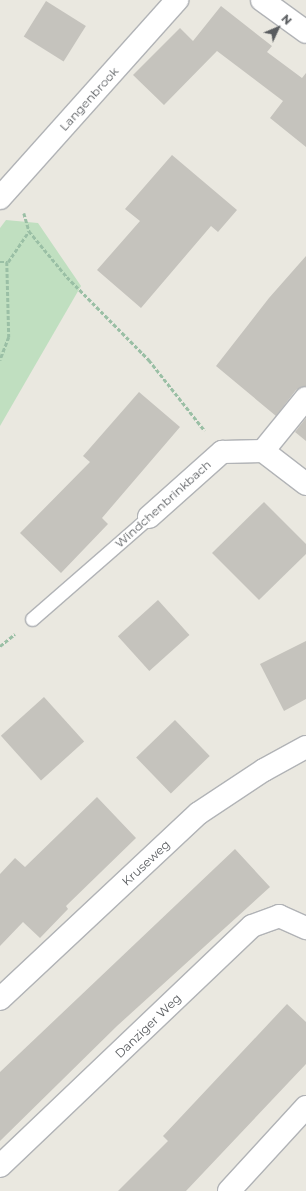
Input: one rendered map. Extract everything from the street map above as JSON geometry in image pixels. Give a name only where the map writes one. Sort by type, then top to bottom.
[{"type":"street","name":"Langenbrook","points":[[0,198],[177,0]]},
{"type":"street","points":[[262,0],[306,32]]},
{"type":"street","points":[[306,398],[263,451],[306,484]]},
{"type":"street","name":"Windchenbrinkbach","points":[[148,517],[222,452],[263,451]]},
{"type":"street","name":"Kruseweg","points":[[2,994],[199,813],[264,770],[306,747]]},
{"type":"street","name":"Danziger Weg","points":[[0,1166],[252,926],[279,916],[306,928]]},
{"type":"street","points":[[229,1191],[306,1107]]},
{"type":"lane","name":"Windchenbrinkbach","points":[[32,619],[148,517]]},
{"type":"path","points":[[0,360],[9,337],[8,262],[29,231],[67,278],[149,360],[222,452]]},
{"type":"path","points":[[0,262],[8,262]]},
{"type":"green space","points":[[6,220],[38,223],[81,286],[0,426],[0,228]]},
{"type":"building","points":[[46,1],[86,26],[64,62],[24,37]]},
{"type":"building","points":[[221,6],[272,46],[267,52],[302,78],[306,73],[306,147],[270,118],[283,101],[217,51],[164,105],[133,75],[180,28],[193,41]]},
{"type":"building","points":[[172,155],[237,210],[218,232],[211,226],[141,308],[97,270],[140,221],[125,209]]},
{"type":"building","points":[[306,256],[306,386],[296,390],[276,416],[216,366],[269,298]]},
{"type":"building","points":[[139,392],[180,427],[102,518],[108,524],[61,573],[20,533],[90,462],[83,456]]},
{"type":"building","points":[[306,418],[306,441],[295,432]]},
{"type":"building","points":[[264,502],[306,544],[306,554],[259,600],[212,553]]},
{"type":"building","points":[[158,600],[189,635],[149,671],[118,636]]},
{"type":"building","points":[[306,641],[306,699],[284,711],[260,664]]},
{"type":"building","points":[[44,697],[84,742],[41,780],[1,736]]},
{"type":"building","points":[[175,720],[210,756],[171,793],[136,758]]},
{"type":"building","points":[[97,797],[136,838],[66,906],[68,909],[40,938],[23,922],[0,946],[0,874],[15,858],[25,867]]},
{"type":"building","points":[[235,849],[270,887],[117,1026],[0,1141],[0,1072]]},
{"type":"building","points":[[287,1004],[306,1022],[306,1064],[186,1191],[118,1191],[168,1141],[163,1136]]}]
